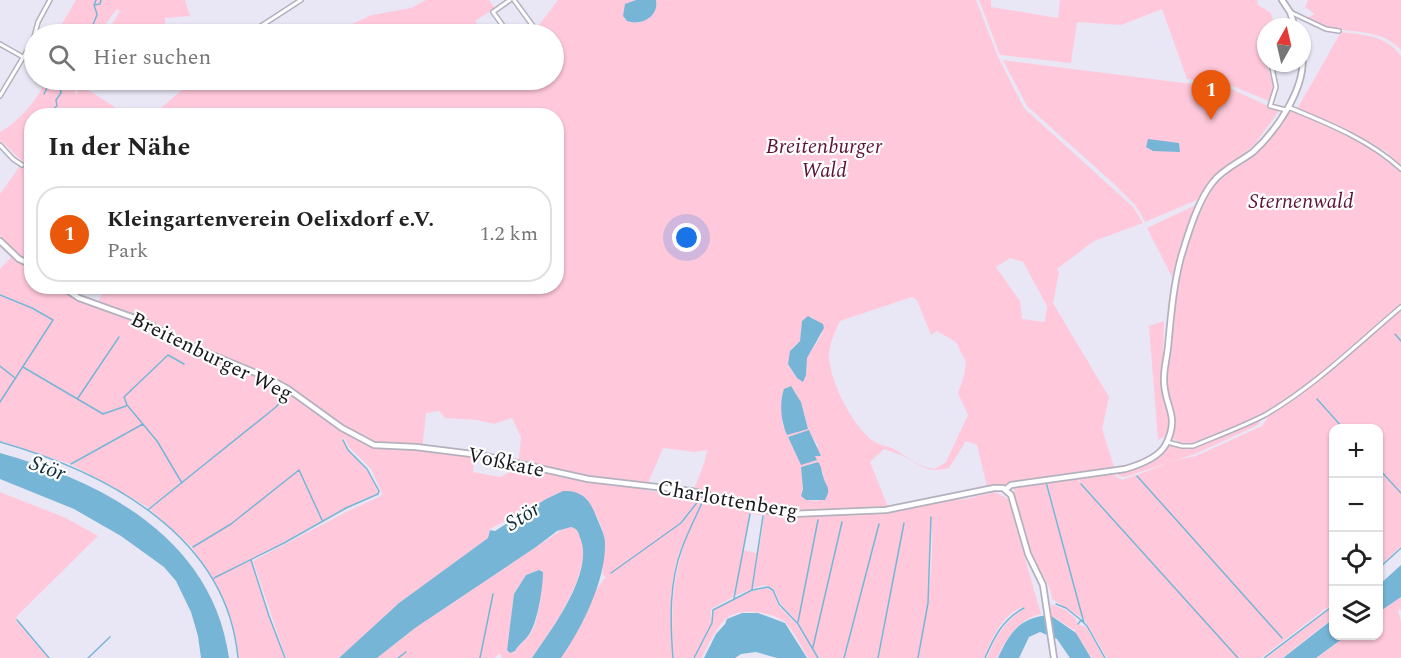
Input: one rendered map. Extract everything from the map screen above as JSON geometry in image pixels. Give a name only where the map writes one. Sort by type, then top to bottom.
[{"type":"main road","points":[[1282,0],[1292,18]]},
{"type":"main road","points":[[1168,441],[1173,419],[1164,391],[1164,377],[1173,294],[1189,232],[1209,188],[1218,177],[1258,146],[1287,109],[1302,72]]},
{"type":"main road","points":[[0,241],[24,261]]},
{"type":"main road","name":"Breitenburger Weg","points":[[72,294],[143,321],[188,345],[268,378],[288,389],[342,428],[374,445]]},
{"type":"main road","name":"Charlottenberg","points":[[637,484],[692,491],[792,514],[886,510],[994,488],[1006,489],[1011,485],[1125,469],[1140,464],[1160,452],[1168,441]]},
{"type":"main road","name":"Voßkate","points":[[374,445],[416,447],[480,455],[588,479],[637,484]]},
{"type":"main road","points":[[1006,489],[1011,495],[1028,554],[1041,582],[1054,658]]},
{"type":"street","points":[[37,24],[50,0]]},
{"type":"street","points":[[264,24],[301,0]]},
{"type":"street","points":[[502,24],[494,12],[512,0],[530,24]]},
{"type":"street","points":[[1290,12],[1326,29],[1339,31]]},
{"type":"street","points":[[0,44],[23,57],[0,96]]},
{"type":"street","points":[[1273,72],[1276,87],[1270,106],[1287,109],[1340,130],[1384,154],[1401,169]]},
{"type":"street","points":[[0,145],[22,165]]},
{"type":"street","points":[[1168,441],[1182,446],[1193,446],[1264,415],[1315,380],[1401,307]]},
{"type":"green space","points":[[76,0],[185,0],[190,16],[165,18],[165,24],[112,24],[120,11],[117,9],[106,24],[62,24]]},
{"type":"green space","points":[[426,0],[489,0],[495,8],[475,21],[477,24],[352,24],[372,15],[411,8]]},
{"type":"green space","name":"Breitenburger Wald","points":[[558,0],[636,0],[628,3],[624,19],[637,23],[648,19],[657,4],[656,0],[976,0],[998,57],[1024,108],[1133,207],[1143,223],[1094,241],[1057,269],[1059,272],[1053,303],[1109,397],[1102,429],[1114,467],[1001,485],[957,501],[995,492],[1008,499],[1041,614],[1026,620],[1014,630],[997,658],[987,658],[1006,624],[1024,607],[1004,621],[994,635],[984,658],[919,658],[926,613],[918,658],[878,658],[893,580],[877,658],[844,658],[861,593],[843,658],[819,658],[798,623],[780,603],[774,589],[766,585],[753,588],[764,516],[750,513],[733,597],[711,609],[711,624],[693,658],[674,658],[672,618],[678,565],[686,539],[704,501],[699,499],[681,523],[658,539],[682,523],[699,500],[703,501],[681,548],[674,575],[671,616],[673,658],[561,658],[593,595],[606,577],[603,575],[605,541],[598,518],[586,498],[556,494],[490,529],[488,538],[399,603],[339,658],[286,658],[253,561],[381,496],[382,493],[371,469],[349,447],[344,438],[342,439],[346,446],[372,478],[378,493],[323,521],[317,509],[322,521],[225,572],[251,560],[285,658],[239,658],[234,627],[224,599],[192,548],[211,536],[192,547],[150,509],[218,455],[149,508],[72,465],[104,445],[70,464],[0,441],[0,295],[52,320],[45,332],[53,320],[33,308],[0,294],[0,269],[15,253],[0,235],[0,194],[23,162],[0,140],[0,132],[24,112],[24,294],[74,294],[97,303],[102,294],[564,294],[564,108],[161,108],[182,90],[564,90],[564,24],[540,24]],"holes":[[[1010,258],[1023,262],[1047,306],[1045,322],[1022,319],[1020,301],[996,267]],[[912,297],[917,300],[931,335],[937,331],[956,342],[966,362],[958,393],[968,415],[946,462],[935,469],[923,466],[894,449],[873,441],[857,425],[838,390],[830,366],[830,347],[840,321]],[[812,317],[820,323],[822,334],[807,358],[806,375],[797,378],[788,364],[792,348],[800,341],[802,321]],[[791,386],[801,402],[808,429],[783,427],[781,402],[782,394],[787,387]],[[439,411],[445,418],[477,420],[494,424],[512,418],[521,437],[518,468],[500,477],[473,472],[475,457],[422,451],[426,413]],[[809,431],[818,446],[815,456],[817,460],[801,464],[788,437]],[[966,441],[977,445],[987,487],[950,497],[888,507],[870,462],[884,449],[902,455],[927,469],[949,468]],[[663,448],[694,452],[707,450],[692,497],[645,490]],[[817,462],[824,481],[819,501],[806,500],[801,496],[803,489],[801,467]],[[931,516],[931,569],[928,598]]]},
{"type":"green space","points":[[979,0],[991,0],[991,7],[1058,18],[1060,0],[1257,0],[1258,5],[1271,13],[1272,18],[1257,18],[1257,72],[1269,72],[1274,86],[1269,101],[1230,85],[1187,79],[1162,9],[1121,25],[1077,22],[1071,63],[1000,55]]},
{"type":"green space","points":[[1308,0],[1401,0],[1401,50],[1385,38],[1376,35],[1328,28],[1311,21],[1311,18],[1307,18],[1315,14],[1305,7]]},
{"type":"green space","points":[[1341,32],[1374,37],[1389,44],[1401,56],[1401,166],[1387,152],[1342,128],[1297,109]]},
{"type":"green space","points":[[1003,60],[1231,89],[1279,111],[1254,145],[1213,178],[1199,199],[1145,222],[1136,206],[1112,182],[1027,106]]},
{"type":"green space","name":"Breitenburger Wald","points":[[41,90],[76,90],[75,94],[77,94],[78,90],[88,90],[116,108],[28,108]]},
{"type":"green space","name":"Sternenwald","points":[[1288,109],[1377,151],[1401,171],[1401,340],[1394,333],[1401,341],[1401,546],[1383,563],[1383,424],[1340,424],[1317,398],[1339,424],[1329,424],[1329,606],[1261,658],[1107,658],[1084,619],[1052,599],[1049,587],[1026,545],[1013,492],[1015,488],[1045,482],[1069,565],[1047,482],[1076,478],[1160,571],[1077,478],[1111,473],[1122,480],[1136,475],[1190,535],[1137,475],[1173,461],[1196,456],[1262,426],[1270,414],[1309,387],[1307,384],[1262,415],[1197,442],[1186,445],[1171,438],[1174,415],[1166,377],[1176,291],[1192,230],[1212,188],[1219,179],[1258,150]]},
{"type":"green space","points":[[1198,204],[1181,243],[1172,277],[1147,228]]},
{"type":"green space","points":[[1164,321],[1162,392],[1170,417],[1170,429],[1166,436],[1158,440],[1149,326]]},
{"type":"green space","points":[[1262,418],[1258,425],[1195,454],[1125,477],[1119,476],[1116,472],[1145,464],[1169,445],[1181,449],[1194,448]]},
{"type":"green space","points":[[0,492],[66,518],[98,536],[17,616],[16,621],[48,658],[0,658]]},
{"type":"green space","points":[[566,527],[574,527],[582,540],[583,557],[571,594],[532,658],[502,658],[500,653],[495,658],[377,658],[415,628]],"holes":[[[539,570],[543,572],[540,604],[534,627],[515,652],[510,653],[507,650],[514,594],[526,575]]]},
{"type":"green space","points":[[742,550],[757,553],[752,589],[734,596]]},
{"type":"green space","points":[[767,588],[773,591],[778,605],[797,625],[817,658],[808,658],[785,622],[765,613],[748,612],[727,618],[716,631],[702,658],[695,658],[713,623],[713,610],[752,591]]},
{"type":"green space","points":[[1401,597],[1401,611],[1400,609],[1398,611],[1401,621],[1401,658],[1317,658],[1341,640],[1383,640],[1383,609]]},
{"type":"green space","points":[[1051,604],[1066,610],[1076,619],[1077,624],[1086,627],[1104,658],[1092,658],[1074,631],[1075,629],[1051,615]]},
{"type":"green space","points":[[1329,609],[1329,621],[1282,658],[1266,658]]},
{"type":"water","points":[[636,0],[656,0],[655,11],[643,21],[627,21],[623,16],[625,4]]},
{"type":"water","points":[[1148,139],[1179,143],[1180,152],[1153,151],[1146,147]]},
{"type":"water","points":[[808,316],[823,324],[824,328],[807,358],[806,375],[803,382],[797,378],[788,364],[790,351],[800,341],[802,321]]},
{"type":"water","points":[[791,386],[801,402],[808,429],[787,435],[781,406],[784,389]]},
{"type":"water","points":[[809,430],[821,456],[815,456],[817,460],[801,465],[788,437]]},
{"type":"water","points":[[0,453],[39,465],[78,481],[114,499],[148,522],[177,549],[201,580],[219,617],[229,658],[201,658],[191,612],[176,581],[164,567],[121,536],[74,509],[0,479]]},
{"type":"water","points":[[818,462],[828,488],[827,496],[825,500],[806,500],[801,496],[803,489],[801,467]]},
{"type":"water","name":"Stör","points":[[563,491],[580,494],[588,501],[602,529],[605,543],[602,572],[597,588],[577,633],[561,658],[532,658],[568,602],[581,569],[583,554],[581,540],[577,530],[571,527],[557,531],[415,628],[377,658],[339,658],[399,603],[488,538],[490,530],[495,531]]},
{"type":"water","points":[[1401,565],[1401,597],[1383,609],[1383,586],[1383,581]]},
{"type":"water","points":[[539,570],[543,572],[543,578],[540,603],[533,627],[515,651],[510,653],[507,650],[514,594],[526,575]]},
{"type":"water","points":[[742,613],[758,613],[785,623],[807,658],[777,658],[756,652],[741,654],[735,658],[704,658],[716,634],[727,619]]},
{"type":"water","points":[[1050,615],[1076,633],[1091,658],[1070,658],[1057,639],[1040,632],[1029,637],[1019,658],[998,658],[1017,628],[1031,619]]},
{"type":"water","points":[[1329,622],[1329,640],[1341,640],[1316,658],[1283,658]]},
{"type":"waterway","points":[[96,0],[94,5],[97,14]]},
{"type":"waterway","points":[[94,5],[100,4],[101,0]]},
{"type":"waterway","points":[[93,24],[97,15]]},
{"type":"waterway","points":[[44,94],[46,90]]},
{"type":"waterway","points":[[54,108],[57,106],[56,100],[61,93],[60,90]]},
{"type":"waterway","points":[[0,295],[32,308],[53,320],[0,402]]},
{"type":"waterway","points":[[1395,334],[1401,341]]},
{"type":"waterway","points":[[78,398],[119,337]]},
{"type":"waterway","points":[[182,483],[157,441],[127,405],[124,397],[168,355],[184,364]]},
{"type":"waterway","points":[[0,366],[15,378]]},
{"type":"waterway","points":[[23,367],[103,414],[126,406]]},
{"type":"waterway","points":[[149,509],[276,407],[284,398]]},
{"type":"waterway","points":[[1317,399],[1339,424]]},
{"type":"waterway","name":"Stör","points":[[71,464],[143,424]]},
{"type":"waterway","points":[[214,578],[284,543],[346,508],[378,494],[379,491],[367,469],[348,450],[343,440]]},
{"type":"waterway","name":"Stör","points":[[0,442],[80,471],[119,491],[155,515],[186,544],[211,577],[229,615],[238,658]]},
{"type":"waterway","points":[[193,547],[231,524],[299,470],[322,520]]},
{"type":"waterway","points":[[1383,473],[1401,493]]},
{"type":"waterway","points":[[1137,476],[1282,638]]},
{"type":"waterway","points":[[1046,482],[1084,623]]},
{"type":"waterway","points":[[1081,484],[1238,658]]},
{"type":"waterway","points":[[611,573],[681,523],[699,500],[703,501],[682,548],[675,575],[671,616],[673,658]]},
{"type":"waterway","points":[[734,598],[750,514]]},
{"type":"waterway","points":[[752,589],[763,516]]},
{"type":"waterway","points":[[918,658],[928,603],[931,517]]},
{"type":"waterway","points":[[798,622],[818,520]]},
{"type":"waterway","points":[[813,647],[842,522]]},
{"type":"waterway","points":[[878,658],[904,523]]},
{"type":"waterway","points":[[844,658],[879,524]]},
{"type":"waterway","points":[[1383,564],[1401,548]]},
{"type":"waterway","points":[[251,560],[285,658]]},
{"type":"waterway","points":[[694,658],[712,623],[713,610],[752,590],[768,587],[773,590],[779,604],[798,624],[818,658]]},
{"type":"waterway","points":[[480,658],[493,594]]},
{"type":"waterway","points":[[1056,604],[1066,608],[1081,620],[1078,624]]},
{"type":"waterway","points":[[985,658],[1000,629],[1024,608]]},
{"type":"waterway","points":[[1264,658],[1329,609]]},
{"type":"waterway","points":[[17,620],[49,658]]},
{"type":"waterway","points":[[1081,620],[1087,626],[1105,658]]},
{"type":"waterway","points":[[88,658],[110,637]]},
{"type":"waterway","points":[[398,658],[406,652]]},
{"type":"place","name":"Kleingartenverein Oelixdorf e.V.","points":[[1211,120]]}]
